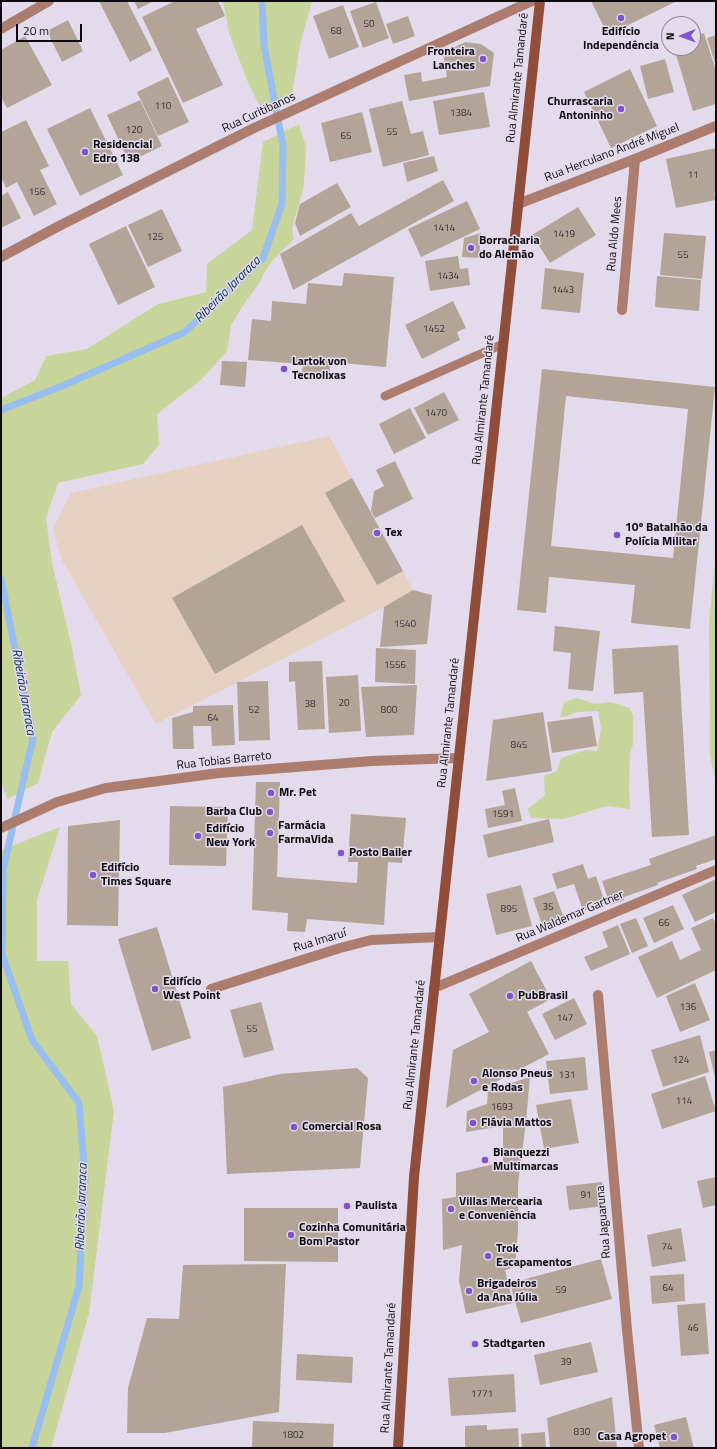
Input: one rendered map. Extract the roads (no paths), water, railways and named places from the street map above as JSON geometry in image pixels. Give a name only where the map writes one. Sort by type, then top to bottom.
[{"type":"main road","name":"Rua Almirante Tamandaré","points":[[398,1448],[414,1177],[540,1]]},
{"type":"street","points":[[1,29],[49,1]]},
{"type":"street","name":"Rua Curitibanos","points":[[1,257],[59,226],[254,128],[532,1]]},
{"type":"street","name":"Rua Herculano André Miguel","points":[[518,204],[716,126]]},
{"type":"street","name":"Rua Aldo Mees","points":[[622,310],[635,159]]},
{"type":"street","name":"Rua Tobias Barreto","points":[[1,828],[57,802],[106,788],[219,773],[372,761],[458,758]]},
{"type":"street","name":"Rua Waldemar Gartner","points":[[434,988],[716,870]]},
{"type":"street","name":"Rua Imaruí","points":[[211,988],[371,940],[439,937]]},
{"type":"street","name":"Rua Jaguaruna","points":[[598,995],[627,1330],[639,1448]]},
{"type":"lane","points":[[385,396],[503,344]]},
{"type":"waterway","name":"Ribeirão Jararaca","points":[[1,410],[62,386],[185,332],[263,258],[282,204],[283,146],[264,45],[262,1]]},
{"type":"waterway","name":"Ribeirão Jararaca","points":[[1,579],[33,738],[3,870],[2,954],[32,1040],[79,1103],[85,1178],[79,1286],[32,1448]]},
{"type":"place","name":"Edifício Independência","points":[[621,18]]},
{"type":"place","name":"Fronteira Lanches","points":[[483,59]]},
{"type":"place","name":"Churrascaria Antoninho","points":[[621,109]]},
{"type":"place","name":"Residencial Edro 138","points":[[85,152]]},
{"type":"place","name":"Borracharia do Alemão","points":[[471,248]]},
{"type":"place","name":"Lartok von Tecnolixas","points":[[284,369]]},
{"type":"place","name":"Tex","points":[[377,533]]},
{"type":"place","name":"10º Batalhão da Polícia Militar","points":[[617,535]]},
{"type":"place","name":"Mr. Pet","points":[[271,793]]},
{"type":"place","name":"Barba Club","points":[[270,812]]},
{"type":"place","name":"Farmácia FarmaVida","points":[[270,833]]},
{"type":"place","name":"Edifício New York","points":[[198,836]]},
{"type":"place","name":"Posto Bailer","points":[[341,853]]},
{"type":"place","name":"Edifício Times Square","points":[[93,875]]},
{"type":"place","name":"Edifício West Point","points":[[155,989]]},
{"type":"place","name":"PubBrasil","points":[[510,996]]},
{"type":"place","name":"Alonso Pneus e Rodas","points":[[474,1081]]},
{"type":"place","name":"Flávia Mattos","points":[[473,1123]]},
{"type":"place","name":"Comercial Rosa","points":[[294,1127]]},
{"type":"place","name":"Bianquezzi Multimarcas","points":[[485,1160]]},
{"type":"place","name":"Paulista","points":[[347,1206]]},
{"type":"place","name":"Villas Mercearia e Conveniência","points":[[451,1209]]},
{"type":"place","name":"Cozinha Comunitária Bom Pastor","points":[[291,1235]]},
{"type":"place","name":"Trok Escapamentos","points":[[488,1256]]},
{"type":"place","name":"Brigadeiros da Ana Júlia","points":[[469,1291]]},
{"type":"place","name":"Stadtgarten","points":[[475,1344]]},
{"type":"place","name":"Casa Agropet","points":[[674,1437]]}]
